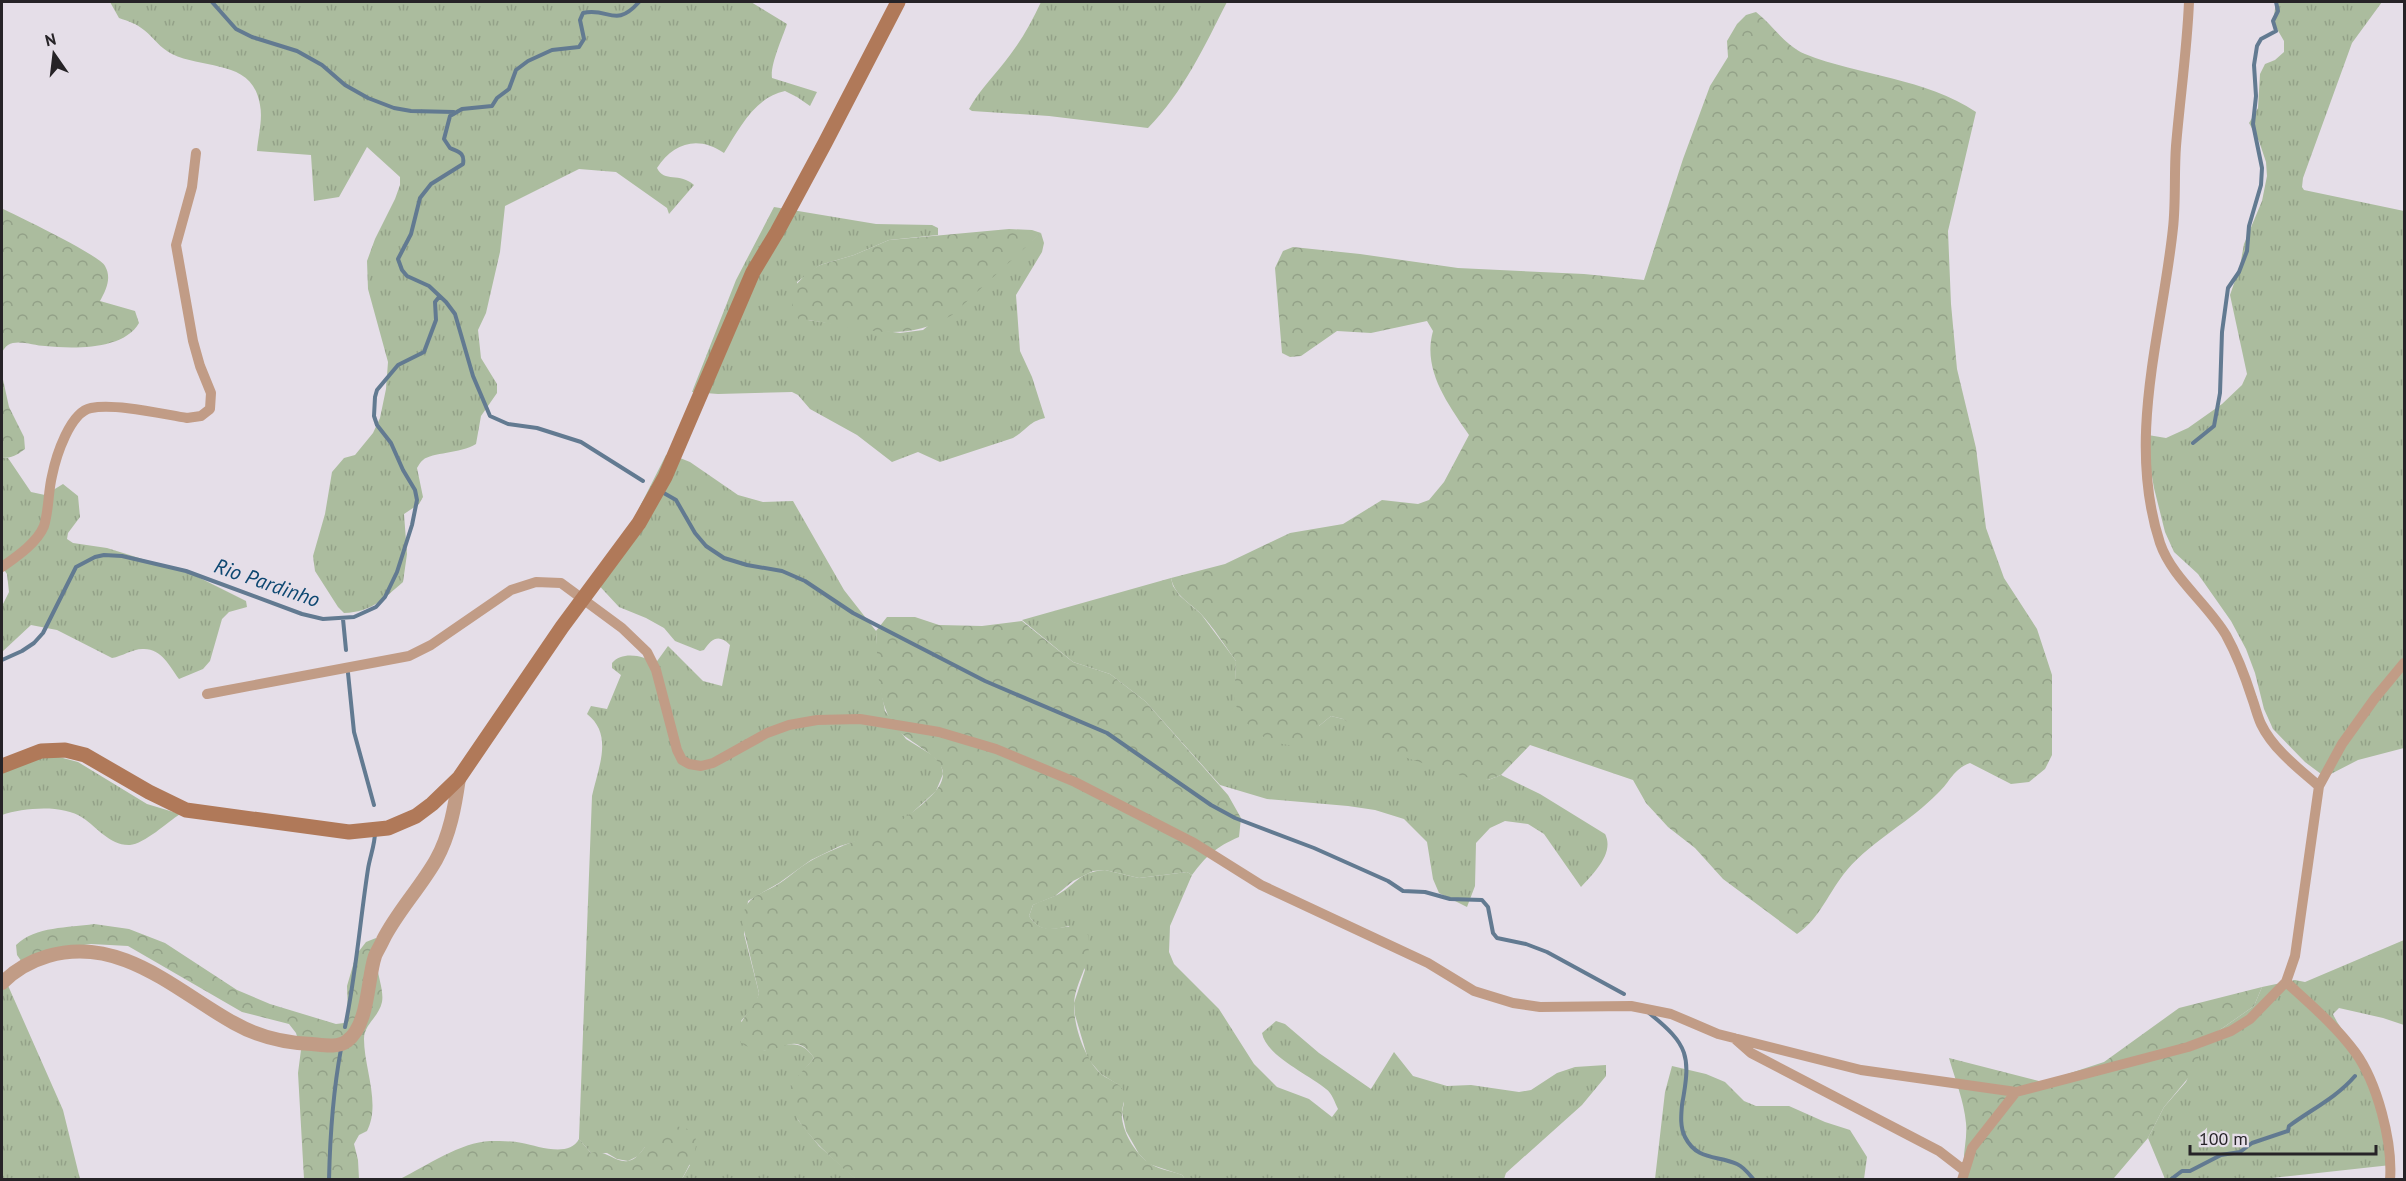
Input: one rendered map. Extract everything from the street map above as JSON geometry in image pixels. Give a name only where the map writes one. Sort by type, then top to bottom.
[{"type":"main road","points":[[2,766],[41,751],[65,750],[92,758],[148,792],[186,810],[349,832],[388,828],[416,816],[447,792],[582,600],[639,524],[665,477],[753,272],[820,153],[897,2]]},
{"type":"street","points":[[2189,2],[2186,57],[2176,148],[2173,226],[2152,359],[2145,429],[2152,508],[2165,556],[2209,609],[2226,635],[2244,673],[2260,723],[2270,739],[2292,763],[2319,786]]},
{"type":"street","points":[[2,567],[35,539],[43,527],[59,451],[71,424],[84,410],[100,406],[187,418],[201,416],[210,409],[211,393],[193,341],[176,245],[192,187],[196,153]]},
{"type":"street","points":[[207,694],[419,653],[521,585],[550,581],[561,583],[622,628],[647,652],[656,670],[677,750],[682,760],[689,764],[701,766],[712,763],[767,733],[789,725],[817,720],[860,719],[939,732],[996,748],[1075,782],[1194,843],[1261,885],[1428,963],[1474,991],[1513,1003],[1540,1007],[1631,1006],[1671,1014],[1718,1034],[1861,1070],[2016,1092],[2188,1047],[2231,1031],[2250,1019],[2286,982],[2295,956],[2319,786],[2342,744],[2404,663]]},
{"type":"street","points":[[2,982],[18,969],[58,953],[79,951],[104,953],[131,962],[177,986],[234,1023],[264,1037],[305,1044],[341,1045],[348,1041],[355,1032],[363,1015],[375,956],[436,860],[443,845],[454,809],[459,778]]},
{"type":"street","points":[[2286,982],[2328,1022],[2356,1053],[2371,1083],[2385,1127],[2391,1163],[2390,1179]]},
{"type":"street","points":[[1734,1038],[1751,1053],[1939,1151],[1964,1175],[1972,1148],[2016,1092]]},
{"type":"green space","points":[[110,2],[751,2],[787,24],[775,59],[772,78],[817,92],[810,106],[785,91],[774,94],[749,115],[724,153],[714,147],[696,143],[678,148],[663,159],[657,168],[660,173],[689,181],[694,185],[669,214],[667,208],[616,172],[579,169],[505,206],[500,252],[486,313],[478,330],[481,358],[497,384],[497,393],[481,416],[476,444],[462,450],[427,457],[417,468],[423,497],[419,504],[404,514],[407,554],[403,582],[370,607],[344,613],[315,571],[313,556],[325,514],[332,472],[344,458],[355,455],[373,433],[380,418],[386,389],[388,362],[368,289],[367,261],[395,199],[400,177],[367,147],[339,197],[314,201],[311,155],[257,151],[261,110],[256,90],[248,80],[226,68],[172,54],[141,28],[119,18]]},
{"type":"green space","points":[[1041,2],[1227,2],[1183,84],[1148,128],[1049,116],[972,111],[969,109],[973,102],[1019,42]]},
{"type":"green space","points":[[2276,2],[2382,2],[2352,43],[2303,178],[2302,187],[2304,190],[2404,211],[2404,748],[2358,760],[2325,777],[2305,762],[2273,729],[2264,709],[2246,649],[2231,621],[2198,574],[2174,552],[2165,532],[2148,454],[2148,435],[2166,438],[2188,428],[2222,404],[2242,385],[2247,374],[2230,295],[2240,266],[2244,244],[2262,201],[2267,176],[2266,162],[2259,141],[2249,123],[2258,108],[2260,74],[2265,64],[2275,60],[2284,52],[2284,41],[2273,22]]},
{"type":"green space","points":[[1756,12],[1785,40],[1805,54],[1936,92],[1976,112],[1948,231],[1957,369],[1976,448],[1986,528],[2004,578],[2037,629],[2052,675],[2052,755],[2045,769],[2029,782],[2011,784],[1970,763],[1959,769],[1942,789],[1916,813],[1880,840],[1847,870],[1812,921],[1797,934],[1723,879],[1695,848],[1668,827],[1646,803],[1633,780],[1530,745],[1501,775],[1488,780],[1465,777],[1407,758],[1343,719],[1331,716],[1319,726],[1313,740],[1295,746],[1270,742],[1245,722],[1234,702],[1236,661],[1206,619],[1179,594],[1171,578],[1225,564],[1290,533],[1343,524],[1382,500],[1418,504],[1429,500],[1444,482],[1469,435],[1445,399],[1434,373],[1431,359],[1433,331],[1427,321],[1371,333],[1337,331],[1301,356],[1290,357],[1282,353],[1275,268],[1283,251],[1293,247],[1458,268],[1584,274],[1644,280],[1683,159],[1710,86],[1728,57],[1727,41],[1737,24],[1746,15]]},
{"type":"green space","points":[[774,207],[876,224],[932,225],[938,228],[938,235],[889,240],[854,255],[820,265],[797,282],[799,320],[900,333],[923,330],[1041,233],[1044,243],[1042,252],[1016,295],[1020,351],[1032,377],[1045,418],[1031,424],[1013,438],[940,462],[918,452],[892,462],[857,435],[810,409],[798,395],[792,392],[718,394],[692,392],[736,280]]},
{"type":"green space","points":[[3,209],[58,236],[100,261],[107,270],[108,279],[100,301],[135,311],[139,323],[132,332],[110,343],[97,346],[56,347],[12,343],[2,352]]},
{"type":"green space","points":[[1009,229],[1032,230],[1041,233],[952,315],[934,324],[917,330],[899,332],[864,330],[799,320],[792,308],[792,289],[807,273],[820,265],[854,255],[889,240]]},
{"type":"green space","points":[[2,375],[9,407],[24,437],[25,449],[14,456],[2,458]]},
{"type":"green space","points":[[670,454],[690,462],[738,495],[763,502],[793,501],[844,590],[876,631],[880,684],[885,711],[906,739],[932,755],[941,764],[943,774],[936,791],[904,820],[867,838],[840,846],[811,860],[779,883],[748,901],[744,934],[759,993],[756,1004],[741,1021],[763,1051],[791,1044],[809,1051],[814,1058],[790,1087],[798,1120],[819,1146],[856,1179],[682,1179],[690,1165],[645,1147],[638,1156],[628,1161],[617,1159],[607,1153],[591,1153],[579,1139],[592,796],[602,752],[600,732],[595,722],[587,714],[591,706],[607,709],[621,675],[612,668],[612,663],[616,659],[633,656],[645,658],[655,664],[668,646],[703,681],[722,686],[730,645],[722,639],[716,639],[700,651],[675,641],[664,628],[619,607],[593,579],[623,540],[666,455]]},
{"type":"green space","points":[[2,458],[8,458],[31,492],[45,495],[63,484],[78,496],[80,517],[68,533],[67,539],[73,543],[107,548],[194,575],[246,601],[247,607],[229,612],[222,619],[210,661],[203,669],[179,679],[161,655],[156,652],[136,650],[112,658],[57,630],[31,625],[2,652],[2,606],[9,592],[7,574],[2,567]]},
{"type":"green space","points":[[1171,578],[1180,596],[1201,614],[1236,661],[1235,689],[1319,726],[1331,716],[1343,719],[1488,780],[1501,775],[1540,794],[1605,834],[1607,848],[1601,863],[1581,887],[1544,834],[1528,824],[1505,821],[1490,828],[1476,843],[1475,886],[1467,907],[1439,893],[1433,879],[1427,842],[1404,819],[1375,810],[1348,806],[1267,799],[1220,785],[1145,701],[1110,674],[1073,662],[1022,620]]},
{"type":"green space","points":[[887,617],[915,617],[939,625],[982,626],[1022,621],[1073,662],[1110,674],[1145,701],[1228,795],[1241,818],[1239,837],[1212,852],[1192,875],[1187,872],[1139,878],[1105,870],[1093,871],[1073,881],[1055,896],[1033,905],[1029,916],[1045,928],[1080,926],[1088,935],[1088,955],[1074,1006],[1081,1042],[1090,1060],[1102,1075],[1120,1086],[1124,1097],[1123,1125],[1138,1152],[1151,1164],[1182,1175],[1185,1179],[856,1179],[824,1150],[792,1110],[788,1098],[790,1087],[814,1058],[808,1050],[791,1044],[760,1051],[741,1043],[739,1035],[742,1022],[759,993],[742,922],[746,906],[755,897],[814,859],[903,819],[930,797],[942,781],[943,774],[937,760],[898,730],[887,714],[883,703],[876,631]]},
{"type":"green space","points":[[48,754],[78,762],[147,804],[180,814],[149,837],[130,845],[110,839],[83,818],[65,811],[32,809],[2,815],[2,764]]},
{"type":"green space","points":[[1105,870],[1139,878],[1187,872],[1192,875],[1170,926],[1169,952],[1174,964],[1219,1009],[1254,1064],[1277,1087],[1309,1099],[1332,1117],[1338,1109],[1328,1091],[1279,1057],[1265,1041],[1262,1033],[1276,1021],[1285,1024],[1319,1053],[1371,1089],[1394,1052],[1413,1076],[1447,1086],[1471,1085],[1519,1092],[1531,1090],[1557,1073],[1575,1067],[1606,1065],[1606,1076],[1582,1105],[1506,1173],[1504,1179],[1185,1179],[1182,1175],[1149,1164],[1139,1154],[1126,1131],[1122,1112],[1124,1103],[1117,1084],[1101,1074],[1088,1059],[1075,1015],[1074,1003],[1085,970],[1069,926],[1057,929],[1042,928],[1029,916],[1033,905],[1062,892],[1088,873]]},
{"type":"green space","points":[[94,924],[129,929],[165,943],[237,990],[270,1004],[336,1024],[344,1023],[348,1013],[347,986],[356,955],[366,942],[376,938],[382,1002],[364,1039],[372,1109],[367,1131],[359,1135],[354,1144],[359,1179],[304,1179],[298,1073],[301,1050],[296,1033],[289,1024],[242,1012],[128,946],[91,944],[63,948],[24,965],[17,955],[16,945],[33,934]]},
{"type":"green space","points":[[2404,940],[2404,1025],[2339,1008],[2333,1014],[2364,1061],[2391,1165],[2263,1179],[2165,1179],[2148,1138],[2164,1107],[2186,1082],[2204,1041],[2254,1006],[2262,987],[2295,980],[2305,982]]},
{"type":"green space","points":[[2,980],[6,981],[63,1110],[80,1179],[2,1179]]},
{"type":"green space","points":[[2262,987],[2254,1006],[2204,1041],[2194,1071],[2164,1107],[2148,1138],[2114,1178],[1966,1179],[1964,1171],[1965,1115],[1949,1058],[2043,1082],[2104,1062],[2179,1008]]},
{"type":"green space","points":[[1672,1066],[1706,1074],[1725,1082],[1744,1101],[1756,1106],[1789,1106],[1850,1130],[1867,1157],[1864,1179],[1655,1179],[1665,1092]]},
{"type":"green space","points":[[671,1126],[692,1132],[695,1138],[694,1153],[682,1179],[400,1179],[456,1150],[479,1142],[490,1141],[561,1149],[574,1145],[579,1139],[591,1153],[601,1152],[618,1160],[628,1161],[638,1156],[656,1134]]},
{"type":"waterway","points":[[212,2],[236,29],[252,37],[297,51],[322,65],[345,85],[368,98],[394,108],[411,111],[454,112]]},
{"type":"waterway","name":"Rio Pardinho","points":[[639,2],[631,10],[618,16],[583,13],[580,20],[584,39],[579,47],[552,50],[528,61],[516,70],[509,89],[497,98],[492,106],[462,109],[450,116],[444,139],[450,148],[462,155],[463,164],[431,184],[420,198],[411,234],[398,259],[407,276],[429,286],[455,314],[473,376],[490,416],[508,424],[537,428],[581,442],[643,481]]},
{"type":"waterway","points":[[2193,443],[2214,426],[2220,393],[2222,332],[2228,288],[2239,272],[2247,251],[2249,226],[2261,185],[2262,168],[2253,124],[2256,96],[2254,65],[2257,46],[2261,39],[2276,31],[2273,21],[2278,11],[2276,2]]},
{"type":"waterway","name":"Rio Pardinho","points":[[2,660],[22,651],[43,633],[76,567],[104,555],[122,556],[186,571],[302,614],[323,619],[354,617],[376,607],[385,597],[397,572],[412,525],[417,500],[415,490],[391,443],[377,425],[374,416],[375,397],[377,390],[398,365],[424,352],[436,320],[435,302],[439,297]]},
{"type":"waterway","points":[[662,492],[676,500],[695,533],[706,546],[724,558],[747,565],[782,571],[805,581],[853,613],[985,681],[1107,733],[1211,805],[1235,818],[1314,848],[1388,881],[1403,891],[1425,892],[1450,899],[1482,900],[1488,907],[1493,933],[1497,938],[1526,944],[1547,952],[1624,994]]},
{"type":"waterway","points":[[343,619],[346,650]]},
{"type":"waterway","points":[[348,673],[354,732],[374,805]]},
{"type":"waterway","points":[[345,1027],[375,832]]},
{"type":"waterway","points":[[1649,1013],[1672,1034],[1684,1053],[1686,1074],[1681,1117],[1682,1129],[1690,1145],[1702,1154],[1737,1164],[1754,1180]]},
{"type":"waterway","points":[[329,1180],[332,1114],[341,1049]]},
{"type":"waterway","points":[[2170,1180],[2182,1171],[2190,1171],[2221,1155],[2240,1152],[2252,1143],[2288,1131],[2289,1126],[2332,1097],[2355,1076]]}]
